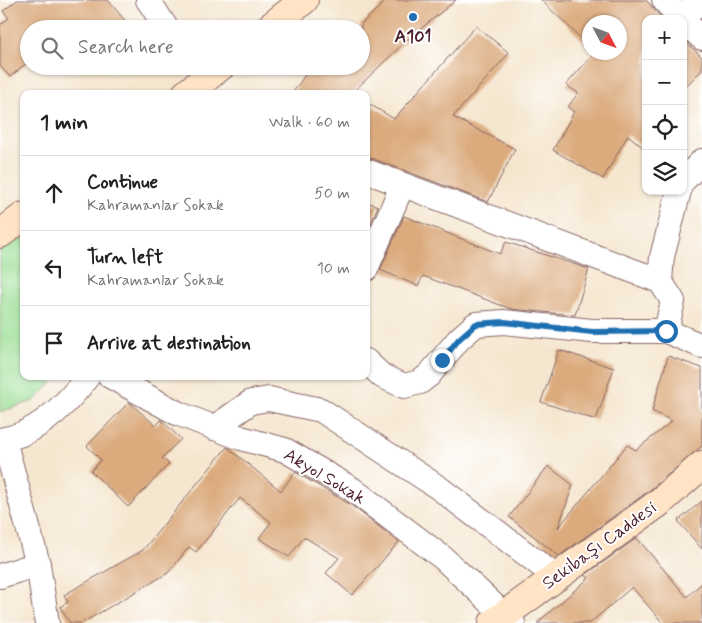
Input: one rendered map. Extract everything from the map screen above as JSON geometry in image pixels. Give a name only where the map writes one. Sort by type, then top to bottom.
[{"type":"street","points":[[148,0],[161,20]]},
{"type":"street","points":[[279,20],[304,0]]},
{"type":"street","points":[[702,4],[677,14],[702,38]]},
{"type":"street","points":[[687,177],[702,160]]},
{"type":"street","points":[[370,173],[660,281],[673,301],[666,331]]},
{"type":"street","points":[[370,260],[402,186]]},
{"type":"street","points":[[660,281],[662,257],[678,195]]},
{"type":"street","points":[[0,234],[20,219]]},
{"type":"street","points":[[370,365],[382,376],[404,386],[420,382],[429,375],[459,339],[476,324],[504,322],[592,332],[666,331],[702,346]]},
{"type":"street","points":[[47,623],[38,564],[2,440],[28,430],[64,406],[85,380]]},
{"type":"street","name":"Akyol Sokak","points":[[117,380],[177,413],[214,428],[285,450],[352,490],[443,558],[504,620]]},
{"type":"street","points":[[214,428],[251,402],[269,399],[321,410],[439,488],[555,576]]},
{"type":"street","name":"Sekibaşı Caddesi","points":[[504,620],[555,576],[660,502],[702,465]]},
{"type":"street","points":[[0,576],[38,564]]},
{"type":"green space","points":[[20,235],[20,380],[55,380],[34,401],[0,412],[0,251]]},
{"type":"building","points":[[17,0],[108,0],[125,20],[20,20],[20,69],[10,77],[0,66],[0,25],[9,18],[3,11]]},
{"type":"building","points":[[387,0],[456,0],[407,40],[355,90],[295,90],[305,75],[370,75],[370,20],[365,20]]},
{"type":"building","points":[[541,0],[646,0],[659,15],[642,15],[642,147],[628,135],[603,179],[553,150],[574,112],[568,107],[578,93],[566,85],[588,60],[627,60],[627,15],[582,15],[582,39]]},
{"type":"building","points":[[476,26],[509,53],[453,117],[515,149],[488,202],[370,158],[370,104],[394,119]]},
{"type":"building","points":[[687,44],[702,57],[702,70],[687,85]]},
{"type":"building","points":[[370,203],[378,206],[370,225]]},
{"type":"building","points":[[404,216],[500,254],[506,242],[589,269],[575,315],[511,309],[423,276],[418,286],[380,270]]},
{"type":"building","points":[[559,350],[614,368],[596,420],[541,402]]},
{"type":"building","points":[[668,356],[702,368],[702,446],[650,490],[559,556],[509,517],[548,466],[573,485],[558,528],[627,445],[636,450],[672,421],[652,411]]},
{"type":"building","points":[[129,402],[156,426],[161,420],[181,439],[162,458],[169,464],[128,507],[91,471],[101,460],[87,446]]},
{"type":"building","points":[[227,447],[281,491],[295,472],[351,505],[399,542],[352,595],[326,573],[339,558],[304,537],[289,557],[259,538],[271,522],[240,498],[196,552],[189,547],[168,573],[82,623],[70,623],[60,607],[68,602],[64,595],[143,550]]},
{"type":"building","points":[[702,501],[702,549],[678,521]]},
{"type":"building","points":[[637,538],[687,597],[702,583],[702,623],[663,623],[632,587],[590,623],[537,623],[589,578],[585,575]]},
{"type":"place","name":"A101","points":[[413,17]]},
{"type":"route","points":[[442,360],[459,339],[476,324],[504,322],[592,332],[666,331]]}]
